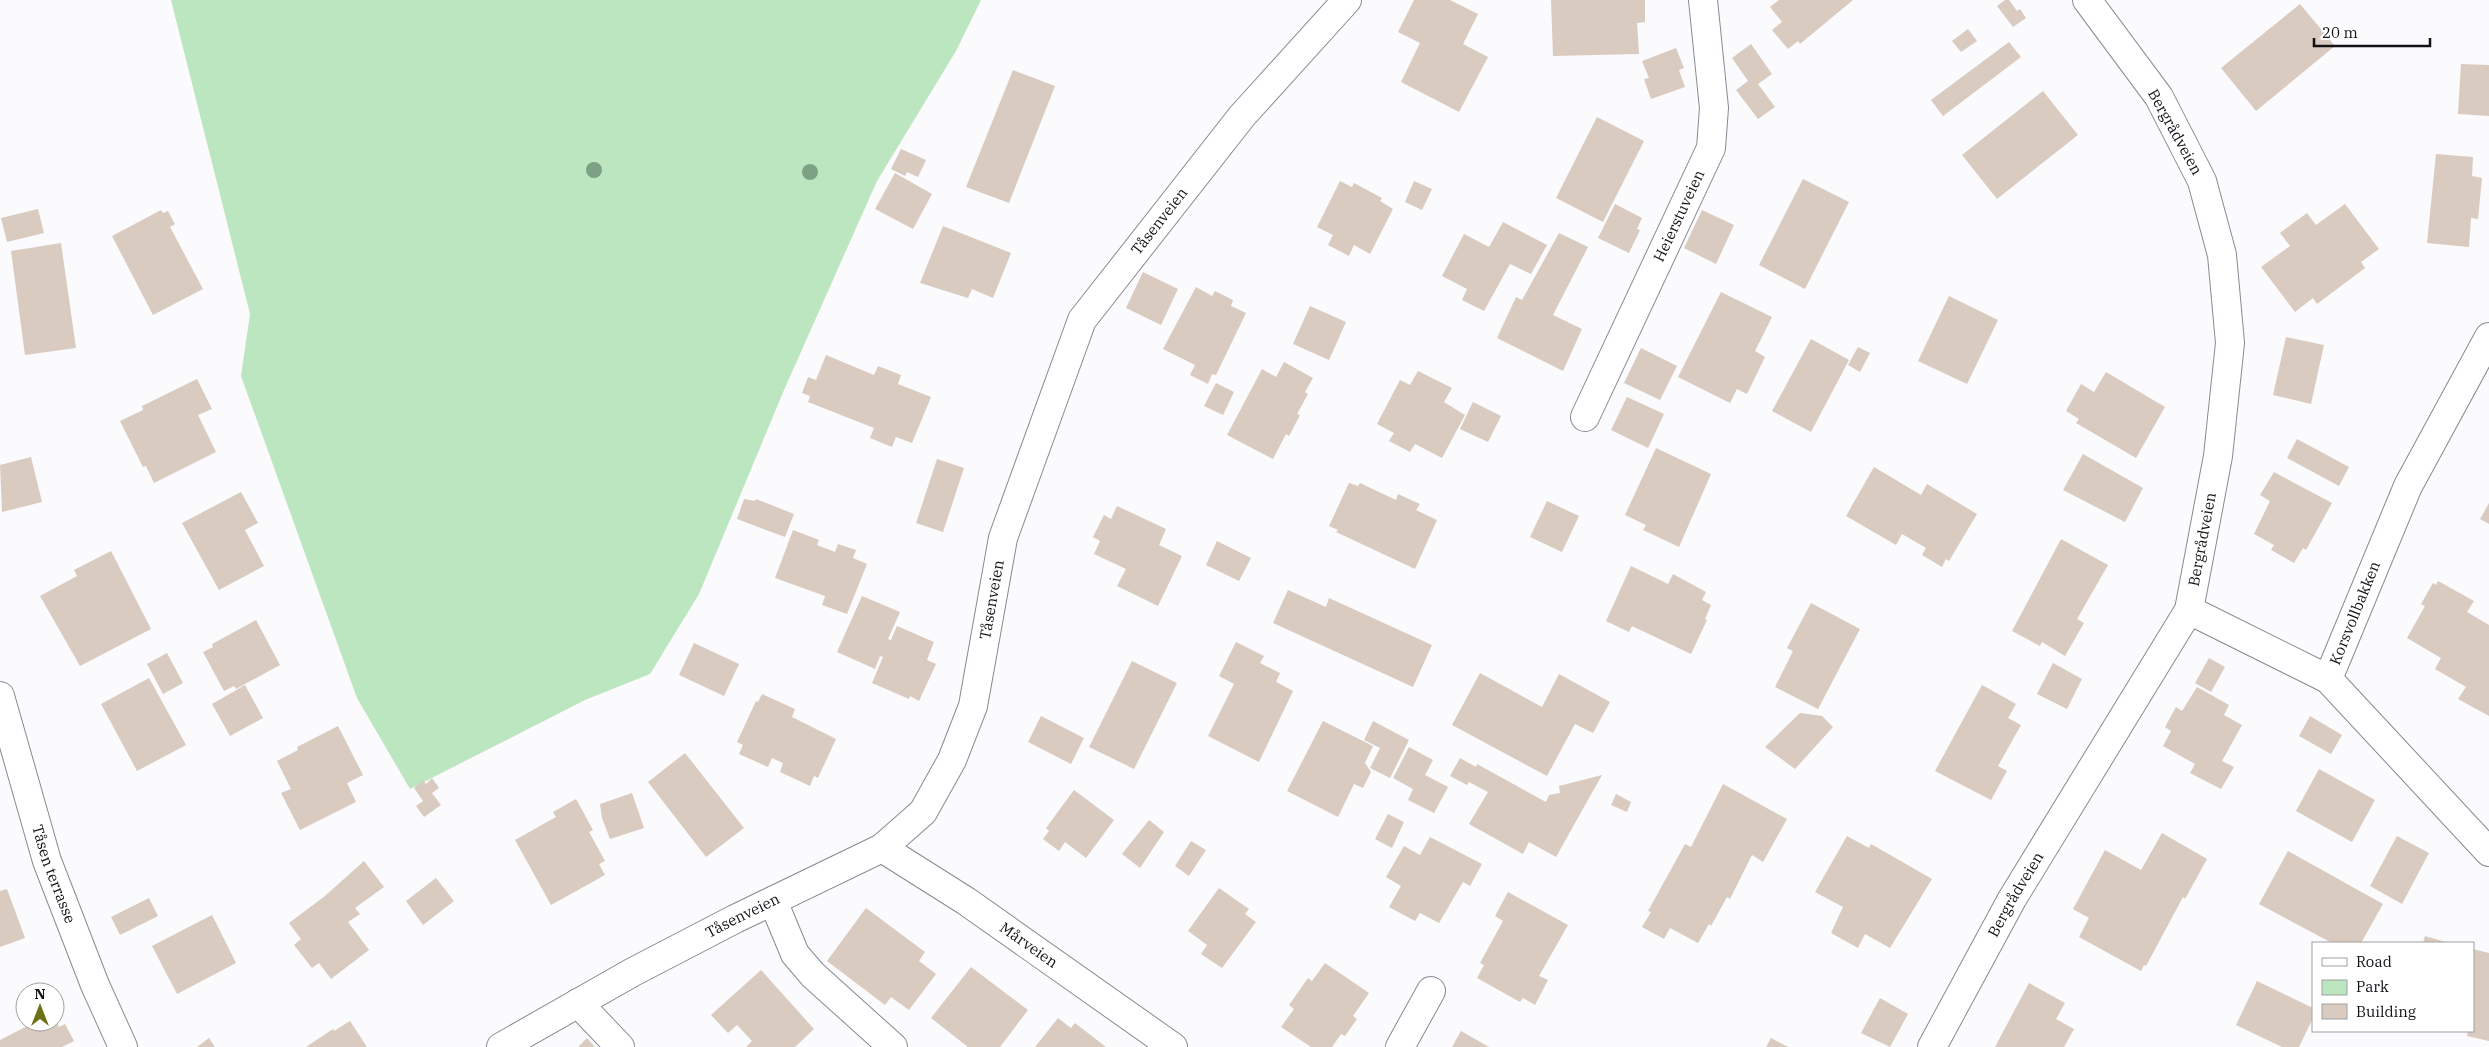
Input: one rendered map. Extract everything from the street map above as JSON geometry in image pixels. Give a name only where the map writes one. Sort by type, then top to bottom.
[{"type":"street","name":"Tåsenveien","points":[[502,1047],[578,1003],[773,901],[882,848],[923,812],[952,760],[973,706],[1003,538],[1082,320],[1242,116],[1347,0]]},
{"type":"street","name":"Heierstuveien","points":[[1585,417],[1711,148],[1714,108],[1703,0]]},
{"type":"street","name":"Bergrådveien","points":[[1932,1047],[2012,899],[2189,610],[2218,456],[2230,343],[2222,255],[2202,182],[2159,98],[2087,0]]},
{"type":"street","name":"Korsvollbakken","points":[[2489,337],[2408,486],[2328,679],[2489,852]]},
{"type":"street","points":[[2189,610],[2328,679]]},
{"type":"street","name":"Tåsen terrasse","points":[[0,696],[47,861],[95,985],[123,1047]]},
{"type":"street","name":"Mårveien","points":[[882,848],[966,901],[1173,1047]]},
{"type":"street","points":[[773,901],[795,954],[813,975],[893,1047]]},
{"type":"street","points":[[1400,1047],[1431,991]]},
{"type":"street","points":[[578,1003],[620,1047]]},
{"type":"green space","points":[[171,0],[981,0],[956,51],[877,181],[784,390],[699,594],[650,674],[585,700],[410,789],[357,698],[241,376],[250,314]]},
{"type":"building","points":[[1414,0],[1450,0],[1478,14],[1463,44],[1488,57],[1459,112],[1401,82],[1420,43],[1398,32]]},
{"type":"building","points":[[1551,0],[1645,0],[1645,22],[1637,23],[1639,54],[1553,56]]},
{"type":"building","points":[[1779,0],[1853,0],[1800,44],[1798,41],[1788,49],[1772,30],[1782,22],[1770,7]]},
{"type":"building","points":[[2005,0],[2009,0],[2017,11],[2020,9],[2026,18],[2013,27],[1997,6]]},
{"type":"building","points":[[2300,4],[2335,46],[2256,111],[2221,68]]},
{"type":"building","points":[[1968,29],[1977,41],[1961,52],[1952,41]]},
{"type":"building","points":[[2009,42],[2021,57],[1943,116],[1931,100]]},
{"type":"building","points":[[1751,44],[1772,74],[1758,84],[1775,107],[1758,119],[1736,90],[1748,81],[1732,58]]},
{"type":"building","points":[[1676,48],[1684,68],[1679,70],[1685,87],[1651,99],[1644,79],[1649,78],[1642,61]]},
{"type":"building","points":[[2461,64],[2489,65],[2489,116],[2458,114]]},
{"type":"building","points":[[1013,70],[1055,86],[1009,203],[966,187]]},
{"type":"building","points":[[2043,91],[2078,135],[1997,199],[1962,155]]},
{"type":"building","points":[[1597,117],[1644,141],[1603,222],[1556,198]]},
{"type":"building","points":[[901,149],[926,160],[918,177],[907,172],[905,176],[891,169]]},
{"type":"building","points":[[2436,154],[2473,157],[2472,176],[2482,178],[2478,219],[2471,218],[2469,247],[2427,243]]},
{"type":"building","points":[[895,173],[932,194],[913,229],[875,209]]},
{"type":"building","points":[[1803,179],[1849,202],[1805,289],[1759,265]]},
{"type":"building","points":[[1340,181],[1352,187],[1354,183],[1382,198],[1380,201],[1393,209],[1370,254],[1354,245],[1349,256],[1328,245],[1333,235],[1317,227]]},
{"type":"building","points":[[1414,181],[1432,189],[1422,210],[1405,202]]},
{"type":"building","points":[[1615,204],[1642,218],[1637,229],[1640,230],[1629,253],[1598,238]]},
{"type":"building","points":[[2345,204],[2379,249],[2361,262],[2365,268],[2317,304],[2313,298],[2295,312],[2261,267],[2290,246],[2280,233],[2307,213],[2316,225]]},
{"type":"building","points":[[38,209],[44,233],[7,242],[1,218]]},
{"type":"building","points":[[161,210],[163,213],[168,211],[175,224],[170,227],[203,289],[153,315],[112,236]]},
{"type":"building","points":[[1702,210],[1734,225],[1716,264],[1684,248]]},
{"type":"building","points":[[1503,222],[1547,245],[1531,274],[1510,264],[1484,311],[1462,300],[1467,289],[1442,276],[1464,234],[1489,247]]},
{"type":"building","points":[[943,226],[1011,253],[993,298],[972,289],[968,298],[920,283]]},
{"type":"building","points":[[1559,233],[1588,247],[1553,315],[1582,329],[1563,371],[1497,338],[1516,297],[1522,300]]},
{"type":"building","points":[[61,243],[76,348],[25,355],[11,251]]},
{"type":"building","points":[[1143,272],[1178,289],[1161,325],[1126,308]]},
{"type":"building","points":[[1196,287],[1212,296],[1215,291],[1233,300],[1231,306],[1246,313],[1216,375],[1212,374],[1208,384],[1190,375],[1195,365],[1163,349]]},
{"type":"building","points":[[1721,292],[1772,317],[1755,351],[1765,357],[1747,394],[1737,389],[1730,403],[1678,377]]},
{"type":"building","points":[[1949,296],[1998,320],[1967,384],[1918,361]]},
{"type":"building","points":[[1310,306],[1346,322],[1329,360],[1293,344]]},
{"type":"building","points":[[2286,337],[2324,345],[2311,404],[2273,395]]},
{"type":"building","points":[[1811,339],[1849,360],[1811,432],[1772,411]]},
{"type":"building","points":[[1858,347],[1870,353],[1860,372],[1848,365]]},
{"type":"building","points":[[1641,348],[1677,366],[1660,400],[1624,383]]},
{"type":"building","points":[[826,355],[874,375],[878,366],[901,375],[898,384],[931,397],[912,443],[896,437],[892,447],[870,438],[874,428],[808,402],[810,396],[802,393],[808,377],[816,380]]},
{"type":"building","points":[[1284,362],[1313,378],[1305,392],[1308,394],[1297,414],[1300,415],[1289,436],[1286,434],[1273,459],[1227,435],[1262,369],[1276,377]]},
{"type":"building","points":[[1418,371],[1452,388],[1444,402],[1465,415],[1442,458],[1415,444],[1410,452],[1389,441],[1394,433],[1377,424],[1400,380],[1410,385]]},
{"type":"building","points":[[2106,372],[2165,407],[2136,458],[2076,423],[2079,419],[2066,411],[2081,384],[2094,392]]},
{"type":"building","points":[[197,379],[212,409],[198,415],[216,452],[154,483],[146,466],[143,467],[120,421],[143,410],[142,406]]},
{"type":"building","points":[[1216,383],[1234,392],[1223,415],[1204,406]]},
{"type":"building","points":[[1627,397],[1664,414],[1648,448],[1611,430]]},
{"type":"building","points":[[1473,402],[1501,416],[1488,442],[1460,429]]},
{"type":"building","points":[[2297,439],[2349,467],[2339,486],[2287,458]]},
{"type":"building","points":[[1656,448],[1711,474],[1679,547],[1643,530],[1646,525],[1625,515]]},
{"type":"building","points":[[2083,454],[2143,488],[2125,522],[2063,490]]},
{"type":"building","points":[[31,457],[42,502],[2,512],[0,465]]},
{"type":"building","points":[[937,459],[964,468],[943,532],[916,523]]},
{"type":"building","points":[[1874,467],[1921,495],[1927,484],[1977,514],[1949,561],[1946,559],[1942,567],[1922,555],[1926,548],[1902,534],[1896,545],[1846,516]]},
{"type":"building","points":[[2274,472],[2332,503],[2306,550],[2303,548],[2294,563],[2271,550],[2274,545],[2254,534],[2270,501],[2260,495]]},
{"type":"building","points":[[1349,483],[1358,486],[1360,483],[1396,500],[1398,494],[1420,504],[1416,510],[1437,520],[1415,569],[1336,532],[1338,530],[1329,526]]},
{"type":"building","points":[[241,492],[258,523],[245,530],[264,566],[219,590],[182,523]]},
{"type":"building","points":[[744,499],[755,501],[756,499],[794,514],[785,537],[737,519]]},
{"type":"building","points":[[1547,501],[1579,516],[1562,552],[1530,537]]},
{"type":"building","points":[[2489,503],[2489,524],[2480,519]]},
{"type":"building","points":[[1117,506],[1166,529],[1159,545],[1182,556],[1158,606],[1117,586],[1126,569],[1094,554],[1100,541],[1093,537],[1104,515],[1111,519]]},
{"type":"building","points":[[793,530],[819,540],[817,545],[835,552],[838,544],[856,550],[853,558],[867,564],[847,614],[822,605],[825,596],[775,578]]},
{"type":"building","points":[[2061,539],[2108,565],[2077,619],[2084,623],[2065,656],[2042,642],[2040,646],[2012,631]]},
{"type":"building","points":[[1217,541],[1251,558],[1239,581],[1206,565]]},
{"type":"building","points":[[111,551],[151,629],[80,666],[40,596],[77,576],[74,570]]},
{"type":"building","points":[[1631,566],[1668,584],[1673,574],[1706,592],[1702,600],[1711,605],[1705,619],[1707,620],[1691,654],[1632,626],[1629,632],[1606,621]]},
{"type":"building","points":[[2438,581],[2474,601],[2467,612],[2489,625],[2489,716],[2458,699],[2466,687],[2435,669],[2441,658],[2407,638],[2425,606],[2421,604],[2433,583],[2436,585]]},
{"type":"building","points":[[1288,590],[1326,607],[1329,598],[1432,645],[1413,687],[1273,623]]},
{"type":"building","points":[[862,596],[900,612],[888,639],[891,640],[897,626],[934,642],[927,660],[936,664],[919,701],[910,696],[909,699],[872,683],[883,657],[880,656],[875,669],[837,652]]},
{"type":"building","points":[[1811,603],[1860,629],[1818,709],[1775,687],[1793,651],[1787,648]]},
{"type":"building","points":[[256,620],[280,665],[236,689],[234,686],[224,691],[203,652],[213,647],[212,644]]},
{"type":"building","points":[[1236,642],[1264,656],[1260,663],[1280,673],[1276,682],[1293,691],[1259,762],[1208,736],[1234,684],[1219,676]]},
{"type":"building","points":[[694,643],[739,664],[724,696],[679,675]]},
{"type":"building","points":[[167,653],[183,683],[163,694],[147,664]]},
{"type":"building","points":[[2209,658],[2225,667],[2211,692],[2195,683]]},
{"type":"building","points":[[1132,661],[1177,683],[1134,769],[1089,747]]},
{"type":"building","points":[[2053,663],[2082,679],[2067,709],[2037,694]]},
{"type":"building","points":[[1480,673],[1542,707],[1559,674],[1610,702],[1593,733],[1575,724],[1547,776],[1452,725]]},
{"type":"building","points":[[149,678],[186,745],[137,771],[101,704]]},
{"type":"building","points":[[245,685],[263,718],[230,736],[212,704]]},
{"type":"building","points":[[1982,685],[2016,704],[2008,718],[2021,725],[1998,766],[2007,771],[1991,800],[1935,771]]},
{"type":"building","points":[[2197,687],[2229,705],[2224,715],[2242,725],[2222,761],[2234,767],[2221,789],[2190,773],[2195,764],[2163,746],[2171,731],[2165,727],[2176,707],[2182,711]]},
{"type":"building","points":[[762,694],[795,709],[792,717],[836,739],[818,778],[814,776],[810,786],[780,772],[783,763],[772,758],[768,767],[739,754],[743,745],[737,742],[756,701],[758,702]]},
{"type":"building","points":[[1800,713],[1822,716],[1833,727],[1795,769],[1765,747]]},
{"type":"building","points":[[1041,716],[1084,738],[1071,764],[1028,742]]},
{"type":"building","points":[[2310,716],[2342,735],[2331,754],[2299,736]]},
{"type":"building","points":[[1323,721],[1373,746],[1365,763],[1371,772],[1363,788],[1354,784],[1338,817],[1287,791]]},
{"type":"building","points":[[1373,721],[1409,740],[1390,778],[1370,768],[1380,748],[1364,740]]},
{"type":"building","points":[[338,726],[363,775],[347,783],[356,802],[300,830],[281,793],[291,789],[277,761],[298,750],[297,747]]},
{"type":"building","points":[[1409,747],[1433,760],[1425,775],[1448,787],[1434,813],[1408,800],[1413,789],[1393,778]]},
{"type":"building","points":[[685,753],[744,828],[706,857],[648,782]]},
{"type":"building","points":[[1460,758],[1476,767],[1477,764],[1546,802],[1549,795],[1560,793],[1559,786],[1602,775],[1556,857],[1529,842],[1523,854],[1469,824],[1488,792],[1469,782],[1467,785],[1450,776]]},
{"type":"building","points":[[2319,769],[2375,800],[2352,842],[2296,811]]},
{"type":"building","points":[[432,778],[439,788],[432,793],[441,805],[424,817],[416,806],[423,801],[414,788],[423,780],[426,784]]},
{"type":"building","points":[[1723,784],[1787,819],[1763,862],[1752,855],[1730,899],[1727,897],[1711,926],[1709,924],[1698,943],[1670,928],[1664,939],[1642,927],[1651,912],[1648,911],[1685,844],[1691,847]]},
{"type":"building","points":[[1074,790],[1114,820],[1086,858],[1065,842],[1059,851],[1043,839],[1049,831],[1046,828]]},
{"type":"building","points":[[632,793],[644,828],[610,839],[602,818],[600,804]]},
{"type":"building","points":[[1616,794],[1631,802],[1627,812],[1611,805]]},
{"type":"building","points":[[576,799],[593,830],[589,832],[605,861],[599,864],[605,875],[551,905],[515,840],[556,817],[553,812]]},
{"type":"building","points":[[1388,814],[1404,822],[1392,848],[1375,839]]},
{"type":"building","points":[[1149,820],[1164,832],[1140,868],[1122,854]]},
{"type":"building","points":[[2162,833],[2207,859],[2185,899],[2183,897],[2146,966],[2144,965],[2141,971],[2079,937],[2089,918],[2073,909],[2105,850],[2141,870]]},
{"type":"building","points":[[1847,836],[1869,848],[1871,844],[1932,879],[1890,948],[1865,934],[1858,948],[1831,933],[1843,907],[1815,892]]},
{"type":"building","points":[[2397,836],[2429,853],[2402,904],[2370,886]]},
{"type":"building","points":[[1430,837],[1482,864],[1470,886],[1463,882],[1439,923],[1420,913],[1415,921],[1389,907],[1401,886],[1386,877],[1404,846],[1420,855]]},
{"type":"building","points":[[1191,841],[1206,850],[1189,876],[1175,866]]},
{"type":"building","points":[[2288,851],[2383,904],[2362,942],[2330,942],[2259,904]]},
{"type":"building","points":[[364,861],[384,887],[355,908],[360,914],[348,922],[369,950],[331,979],[319,963],[312,968],[294,945],[301,939],[289,923],[325,896]]},
{"type":"building","points":[[436,878],[454,901],[423,925],[406,901]]},
{"type":"building","points":[[1219,888],[1249,909],[1245,914],[1256,922],[1222,968],[1201,954],[1207,945],[1188,931]]},
{"type":"building","points":[[7,889],[25,938],[0,947],[0,891]]},
{"type":"building","points":[[1508,892],[1568,925],[1539,976],[1548,980],[1535,1005],[1523,998],[1520,1002],[1477,978],[1484,965],[1480,963],[1503,921],[1495,916]]},
{"type":"building","points":[[149,898],[158,916],[120,935],[111,917]]},
{"type":"building","points":[[866,908],[925,952],[919,961],[936,974],[909,1010],[891,997],[885,1005],[827,961]]},
{"type":"building","points":[[212,915],[236,963],[177,994],[152,946]]},
{"type":"building","points":[[2425,936],[2446,942],[2423,942]]},
{"type":"building","points":[[2474,949],[2489,953],[2489,1041],[2467,1036],[2468,1032],[2474,1032]]},
{"type":"building","points":[[1325,963],[1369,993],[1353,1016],[1357,1019],[1345,1036],[1341,1034],[1332,1047],[1311,1047],[1281,1027],[1294,1009],[1289,1005],[1308,978],[1312,981]]},
{"type":"building","points":[[971,967],[1028,1010],[1000,1047],[968,1047],[931,1018]]},
{"type":"building","points":[[761,970],[814,1029],[795,1047],[746,1047],[752,1041],[737,1025],[728,1033],[711,1015]]},
{"type":"building","points":[[2257,981],[2312,1008],[2312,1020],[2299,1047],[2282,1047],[2236,1025]]},
{"type":"building","points":[[2029,983],[2065,1003],[2056,1019],[2074,1029],[2064,1047],[1995,1047]]},
{"type":"building","points":[[1880,998],[1908,1014],[1890,1047],[1861,1033]]},
{"type":"building","points":[[1058,1018],[1071,1028],[1075,1023],[1106,1047],[1035,1047]]},
{"type":"building","points":[[350,1021],[367,1047],[306,1047],[333,1029],[334,1031]]},
{"type":"building","points":[[65,1024],[74,1041],[62,1047],[0,1047],[0,1040],[16,1032],[65,1032]]},
{"type":"building","points":[[1461,1031],[1489,1047],[1452,1047]]},
{"type":"building","points":[[209,1038],[215,1047],[197,1047]]},
{"type":"building","points":[[587,1038],[595,1047],[578,1047]]},
{"type":"building","points":[[1771,1038],[1788,1047],[1766,1047]]}]
